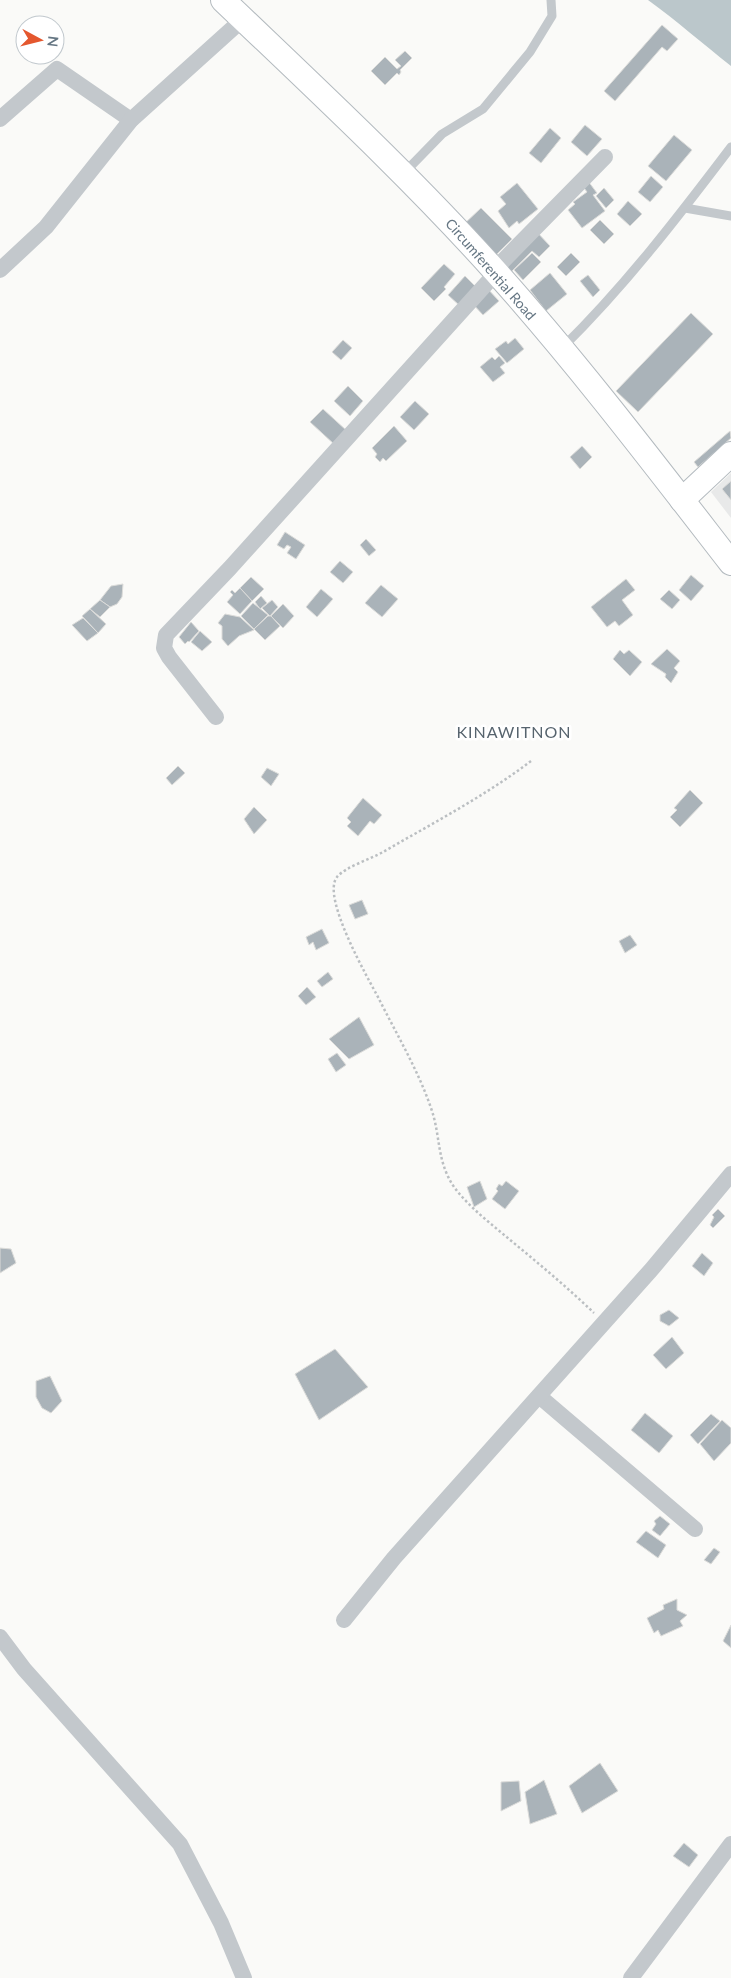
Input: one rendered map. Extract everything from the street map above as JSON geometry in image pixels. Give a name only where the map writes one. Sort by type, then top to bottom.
[{"type":"main road","name":"Circumferential Road","points":[[223,0],[404,173],[495,271],[560,349],[731,563]]},
{"type":"main road","points":[[682,500],[731,454]]},
{"type":"street","points":[[0,270],[46,227],[131,120],[243,19]]},
{"type":"street","points":[[0,118],[57,69],[131,120]]},
{"type":"street","points":[[216,717],[169,657],[164,648],[166,635],[243,554],[495,271],[605,157]]},
{"type":"street","points":[[344,1620],[394,1558],[651,1270],[731,1174]]},
{"type":"street","points":[[539,1396],[695,1529]]},
{"type":"street","points":[[0,1637],[24,1669],[180,1844],[221,1923],[244,1978]]},
{"type":"street","points":[[631,1978],[731,1844]]},
{"type":"lane","points":[[404,173],[442,134],[483,108],[530,52],[552,16],[551,0]]},
{"type":"lane","points":[[560,349],[618,290],[685,208],[731,147]]},
{"type":"lane","points":[[685,208],[731,216]]},
{"type":"path","points":[[531,761],[482,795],[346,871],[336,878],[334,898],[339,918],[424,1088],[432,1111],[442,1164],[455,1188],[473,1208],[573,1293],[604,1323]]},
{"type":"shaded area","points":[[648,0],[731,0],[731,66],[680,24]]},
{"type":"shaded area","points":[[731,473],[731,518],[711,492]]},
{"type":"building","points":[[662,25],[678,39],[667,51],[662,47],[615,101],[604,91]]},
{"type":"building","points":[[405,51],[412,58],[400,70],[399,75],[397,73],[385,85],[371,71],[385,57],[397,69],[401,66],[395,60]]},
{"type":"building","points":[[585,125],[602,139],[587,156],[571,142]]},
{"type":"building","points":[[550,128],[561,138],[541,163],[529,153]]},
{"type":"building","points":[[674,135],[692,150],[666,181],[648,166]]},
{"type":"building","points":[[651,176],[663,187],[650,202],[638,192]]},
{"type":"building","points":[[588,181],[597,193],[593,195],[605,211],[582,228],[568,210],[575,204],[573,202],[587,192],[582,185]]},
{"type":"building","points":[[517,183],[538,209],[519,224],[517,221],[509,228],[498,211],[506,204],[500,197]]},
{"type":"building","points":[[604,188],[614,200],[606,208],[596,196]]},
{"type":"building","points":[[628,201],[642,214],[630,226],[617,214]]},
{"type":"building","points":[[481,208],[512,239],[493,258],[462,226]]},
{"type":"building","points":[[600,220],[614,234],[604,244],[590,230]]},
{"type":"building","points":[[535,230],[550,246],[539,257],[532,251],[511,272],[506,267]]},
{"type":"building","points":[[532,253],[541,262],[523,280],[514,270]]},
{"type":"building","points":[[571,253],[580,262],[566,276],[557,267]]},
{"type":"building","points":[[444,264],[455,274],[444,287],[446,289],[434,301],[421,288]]},
{"type":"building","points":[[550,273],[567,294],[546,311],[530,290]]},
{"type":"building","points":[[588,275],[600,290],[593,297],[580,281]]},
{"type":"building","points":[[465,276],[477,288],[460,306],[448,295]]},
{"type":"building","points":[[486,287],[499,301],[483,315],[472,303]]},
{"type":"building","points":[[691,313],[713,334],[638,412],[616,391]]},
{"type":"building","points":[[515,338],[524,349],[507,363],[495,349],[506,341],[508,344]]},
{"type":"building","points":[[343,340],[352,348],[341,360],[332,352]]},
{"type":"building","points":[[499,356],[505,363],[500,367],[505,373],[493,382],[480,367],[492,357],[495,360]]},
{"type":"building","points":[[348,386],[363,401],[350,416],[334,401]]},
{"type":"building","points":[[415,401],[429,414],[414,430],[400,417]]},
{"type":"building","points":[[323,409],[347,431],[335,445],[310,422]]},
{"type":"building","points":[[394,426],[407,441],[386,461],[383,458],[380,462],[375,457],[377,454],[372,448]]},
{"type":"building","points":[[730,431],[731,438],[698,467],[694,462]]},
{"type":"building","points":[[582,446],[592,457],[580,469],[570,457]]},
{"type":"building","points":[[731,481],[731,500],[722,489]]},
{"type":"building","points":[[285,532],[305,545],[296,559],[287,553],[291,547],[287,545],[284,549],[277,545]]},
{"type":"building","points":[[366,539],[376,550],[369,556],[360,545]]},
{"type":"building","points":[[340,561],[353,572],[343,583],[330,572]]},
{"type":"building","points":[[691,575],[704,586],[691,601],[679,590]]},
{"type":"building","points":[[251,577],[264,589],[252,601],[240,588]]},
{"type":"building","points":[[626,579],[635,590],[622,600],[633,615],[619,626],[615,621],[607,627],[591,607]]},
{"type":"building","points":[[123,584],[122,597],[117,604],[110,607],[100,600],[111,586]]},
{"type":"building","points":[[381,585],[398,599],[382,617],[365,603]]},
{"type":"building","points":[[240,588],[252,601],[240,614],[227,602],[233,595],[230,592],[232,590],[235,593]]},
{"type":"building","points":[[321,589],[333,599],[317,617],[306,607]]},
{"type":"building","points":[[669,590],[680,600],[672,609],[660,599]]},
{"type":"building","points":[[261,596],[267,603],[260,609],[255,602]]},
{"type":"building","points":[[100,600],[110,607],[100,617],[90,609]]},
{"type":"building","points":[[272,600],[278,607],[270,616],[262,608]]},
{"type":"building","points":[[253,603],[268,615],[254,629],[241,616]]},
{"type":"building","points":[[283,604],[294,616],[283,628],[271,616]]},
{"type":"building","points":[[90,609],[106,624],[98,633],[82,616]]},
{"type":"building","points":[[225,614],[240,617],[254,630],[239,636],[228,646],[222,639],[222,626],[218,623]]},
{"type":"building","points":[[268,616],[271,616],[280,626],[265,640],[254,629]]},
{"type":"building","points":[[83,618],[98,633],[87,641],[72,625]]},
{"type":"building","points":[[191,622],[199,631],[185,644],[179,637]]},
{"type":"building","points":[[200,631],[212,642],[202,651],[191,642]]},
{"type":"building","points":[[667,649],[680,661],[674,668],[678,672],[671,683],[665,677],[666,674],[651,664]]},
{"type":"building","points":[[620,650],[624,654],[629,650],[642,662],[630,676],[613,659]]},
{"type":"building","points":[[178,766],[185,773],[172,785],[166,778]]},
{"type":"building","points":[[267,768],[279,774],[271,786],[261,777]]},
{"type":"building","points":[[690,790],[703,803],[680,827],[670,817],[677,810],[674,808]]},
{"type":"building","points":[[363,798],[382,815],[374,824],[370,821],[358,836],[347,826],[351,822],[347,818]]},
{"type":"building","points":[[254,807],[267,820],[254,834],[244,819]]},
{"type":"building","points":[[362,900],[368,914],[355,919],[349,905]]},
{"type":"building","points":[[322,929],[329,943],[316,950],[313,942],[309,945],[306,937]]},
{"type":"building","points":[[630,935],[637,945],[625,953],[619,941]]},
{"type":"building","points":[[328,972],[333,979],[322,987],[317,981]]},
{"type":"building","points":[[307,987],[316,997],[306,1005],[298,996]]},
{"type":"building","points":[[359,1017],[374,1045],[349,1059],[329,1039]]},
{"type":"building","points":[[337,1053],[346,1065],[336,1072],[328,1059]]},
{"type":"building","points":[[480,1181],[487,1199],[474,1207],[467,1187]]},
{"type":"building","points":[[506,1181],[519,1191],[505,1209],[492,1199],[498,1191],[496,1189],[499,1184],[502,1186]]},
{"type":"building","points":[[718,1209],[725,1216],[713,1228],[710,1225],[714,1217],[712,1215]]},
{"type":"building","points":[[0,1248],[11,1249],[16,1263],[0,1273]]},
{"type":"building","points":[[702,1253],[713,1263],[704,1276],[692,1266]]},
{"type":"building","points":[[669,1310],[679,1318],[669,1326],[660,1321],[660,1315]]},
{"type":"building","points":[[672,1337],[684,1353],[666,1369],[653,1355]]},
{"type":"building","points":[[335,1349],[368,1387],[319,1420],[295,1374]]},
{"type":"building","points":[[50,1376],[62,1401],[51,1413],[42,1408],[36,1397],[36,1381]]},
{"type":"building","points":[[645,1413],[673,1436],[659,1453],[631,1430]]},
{"type":"building","points":[[711,1414],[720,1421],[698,1444],[690,1435]]},
{"type":"building","points":[[722,1420],[731,1428],[731,1443],[714,1461],[700,1444]]},
{"type":"building","points":[[660,1516],[670,1524],[660,1536],[652,1530],[656,1524],[654,1521]]},
{"type":"building","points":[[646,1531],[666,1545],[658,1558],[636,1542]]},
{"type":"building","points":[[714,1548],[720,1552],[711,1564],[704,1560]]},
{"type":"building","points":[[677,1599],[677,1610],[687,1615],[680,1621],[683,1626],[661,1636],[658,1630],[654,1633],[647,1618],[664,1609],[663,1605]]},
{"type":"building","points":[[731,1625],[731,1648],[723,1641]]},
{"type":"building","points":[[600,1763],[618,1791],[582,1813],[569,1786]]},
{"type":"building","points":[[544,1780],[557,1814],[530,1824],[525,1792]]},
{"type":"building","points":[[519,1781],[521,1801],[501,1811],[501,1782]]},
{"type":"building","points":[[684,1843],[698,1855],[689,1867],[673,1856]]},
{"type":"district","name":"KINAWITNON","points":[[514,731]]}]
